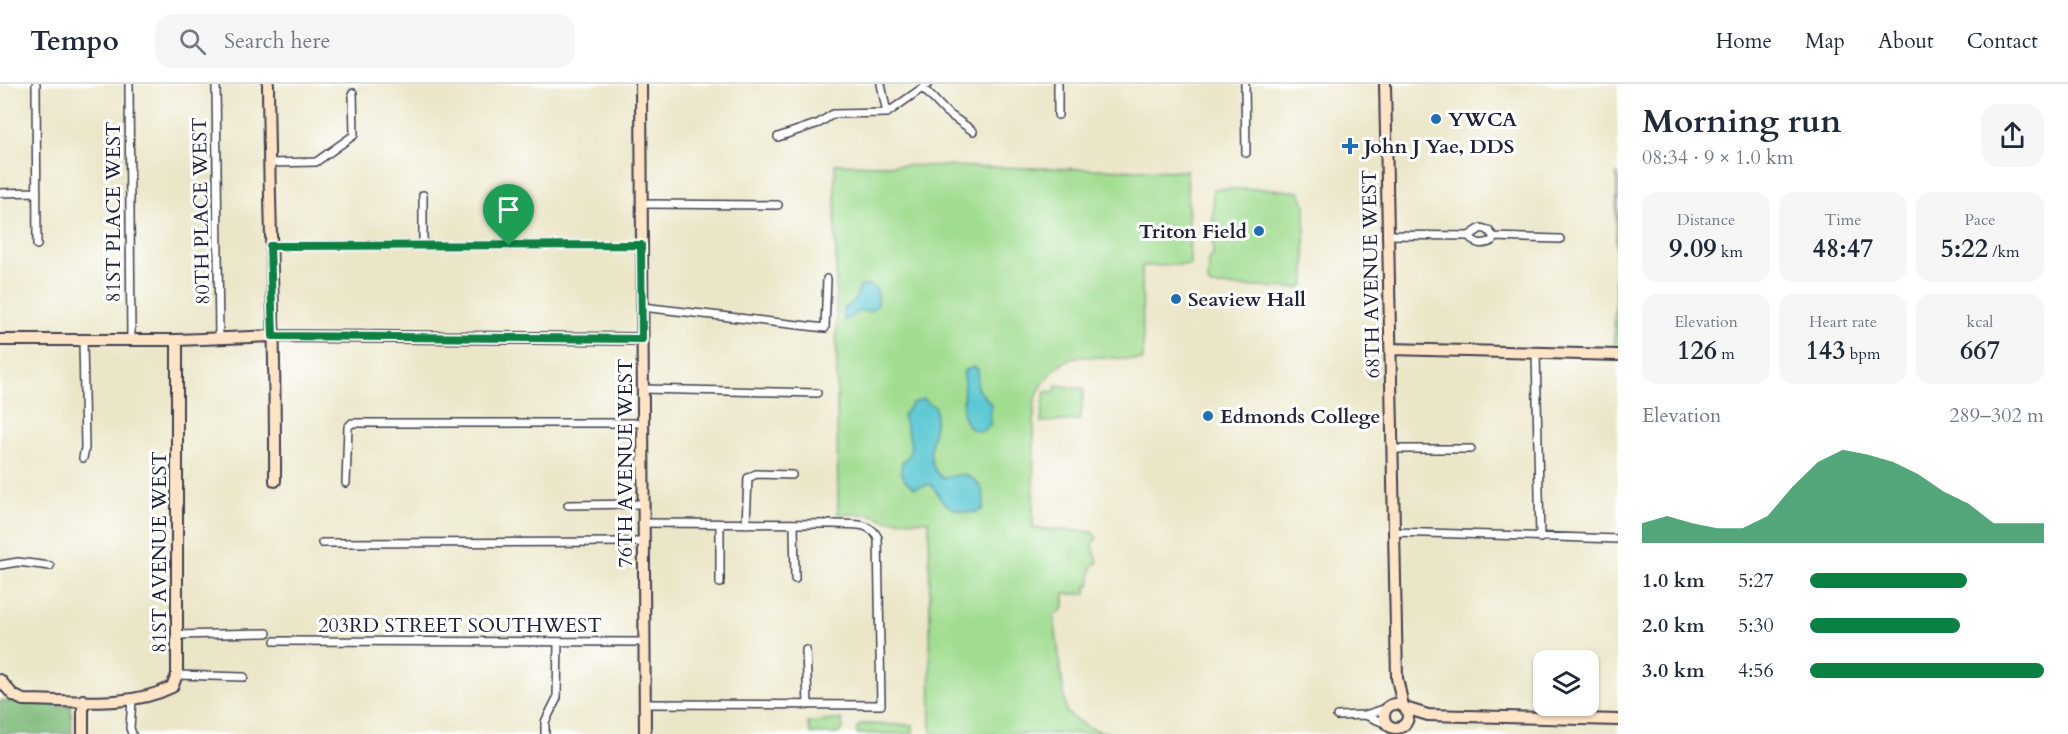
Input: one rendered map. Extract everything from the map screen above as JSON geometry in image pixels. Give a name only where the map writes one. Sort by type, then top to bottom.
[{"type":"street","points":[[36,84],[37,245]]},
{"type":"street","name":"81ST PLACE WEST","points":[[129,84],[131,340]]},
{"type":"street","name":"80TH PLACE WEST","points":[[216,84],[219,338]]},
{"type":"street","points":[[268,84],[275,481]]},
{"type":"street","name":"76TH AVENUE WEST","points":[[641,84],[645,734]]},
{"type":"street","points":[[881,84],[887,113]]},
{"type":"street","points":[[1058,84],[1058,115]]},
{"type":"street","points":[[1245,84],[1246,153]]},
{"type":"street","name":"68TH AVENUE WEST","points":[[1385,84],[1397,678],[1404,707]]},
{"type":"street","points":[[778,136],[819,123],[833,114],[887,113],[925,86],[946,112],[974,131]]},
{"type":"street","points":[[269,163],[316,162],[354,135],[353,93]]},
{"type":"street","points":[[0,193],[37,192]]},
{"type":"street","points":[[423,195],[423,246]]},
{"type":"street","points":[[509,195],[509,246]]},
{"type":"street","points":[[642,204],[778,205]]},
{"type":"street","points":[[1388,235],[1469,236],[1481,228],[1488,230],[1494,237]]},
{"type":"street","points":[[1469,236],[1474,243],[1484,245],[1494,237],[1560,239]]},
{"type":"street","points":[[270,246],[641,245]]},
{"type":"street","points":[[642,307],[825,328],[827,279]]},
{"type":"street","points":[[0,340],[177,340],[273,336],[642,339]]},
{"type":"street","points":[[83,340],[85,448],[83,458]]},
{"type":"street","name":"81ST AVENUE WEST","points":[[0,680],[12,695],[23,700],[132,700],[156,695],[172,687],[177,675],[177,340]]},
{"type":"street","points":[[1390,349],[1618,355]]},
{"type":"street","points":[[1536,352],[1540,538]]},
{"type":"street","points":[[643,389],[817,393]]},
{"type":"street","points":[[346,483],[348,427],[352,423],[643,423]]},
{"type":"street","points":[[1392,448],[1471,449]]},
{"type":"street","points":[[746,524],[748,478],[756,474],[792,475]]},
{"type":"street","points":[[568,505],[643,504]]},
{"type":"street","points":[[643,523],[863,525],[876,534],[881,705],[646,704]]},
{"type":"street","points":[[720,524],[720,583]]},
{"type":"street","points":[[794,524],[795,579]]},
{"type":"street","points":[[1393,532],[1618,539]]},
{"type":"street","points":[[322,543],[643,542]]},
{"type":"street","points":[[0,565],[18,562],[50,566]]},
{"type":"street","points":[[177,635],[267,633]]},
{"type":"street","name":"203RD STREET SOUTHWEST","points":[[275,641],[644,642]]},
{"type":"street","points":[[545,734],[545,722],[557,698],[558,642]]},
{"type":"street","points":[[806,650],[808,705]]},
{"type":"street","points":[[177,675],[244,676]]},
{"type":"street","name":"68TH AVENUE WEST","points":[[1388,707],[1397,678]]},
{"type":"street","points":[[82,734],[83,700]]},
{"type":"street","points":[[132,700],[132,734]]},
{"type":"street","points":[[1388,707],[1384,714],[1390,728]]},
{"type":"street","points":[[1337,716],[1365,715],[1388,707],[1404,707],[1428,715],[1618,720]]},
{"type":"street","points":[[1404,707],[1408,714],[1404,728]]},
{"type":"street","points":[[1365,715],[1390,728],[1404,728],[1428,715]]},
{"type":"green space","points":[[835,164],[1187,171],[1190,265],[1142,266],[1143,360],[1072,358],[1058,366],[1047,377],[1034,405],[1033,528],[1092,532],[1097,538],[1092,544],[1098,562],[1092,567],[1090,586],[1086,586],[1086,594],[1064,594],[1064,608],[1054,616],[1066,712],[1085,726],[1109,734],[931,734],[929,521],[886,520],[869,514],[838,514]]},
{"type":"green space","points":[[1617,174],[1618,353],[1614,353]]},
{"type":"green space","name":"Triton Field","points":[[1213,189],[1270,189],[1300,192],[1305,204],[1305,284],[1300,288],[1211,286],[1208,283],[1209,258],[1213,257]]},
{"type":"green space","points":[[1056,385],[1084,389],[1080,420],[1041,422],[1045,391],[1054,392]]},
{"type":"green space","points":[[0,701],[71,705],[72,734],[0,734]]},
{"type":"green space","points":[[842,719],[843,729],[838,734],[811,734],[808,723]]},
{"type":"green space","points":[[861,724],[913,725],[913,734],[857,734],[857,728]]},
{"type":"water","points":[[870,285],[877,290],[878,305],[870,311],[859,311],[844,321],[843,309],[853,303],[861,286]]},
{"type":"water","points":[[973,367],[978,369],[977,388],[991,404],[990,426],[980,432],[969,428],[963,416],[964,371]]},
{"type":"water","points":[[923,399],[935,407],[931,461],[935,470],[942,478],[964,474],[974,480],[983,493],[982,510],[967,512],[955,509],[941,500],[930,484],[915,488],[904,478],[901,471],[902,463],[910,453],[911,447],[903,416],[912,403]]},
{"type":"place","name":"YWCA","points":[[1436,119]]},
{"type":"place","name":"John J Yae, DDS","points":[[1350,146]]},
{"type":"place","name":"Triton Field","points":[[1259,231]]},
{"type":"place","name":"Seaview Hall","points":[[1176,299]]},
{"type":"place","name":"Edmonds College","points":[[1208,416]]},
{"type":"route","points":[[641,245],[642,339],[273,336],[270,246],[509,246],[641,245]]}]
